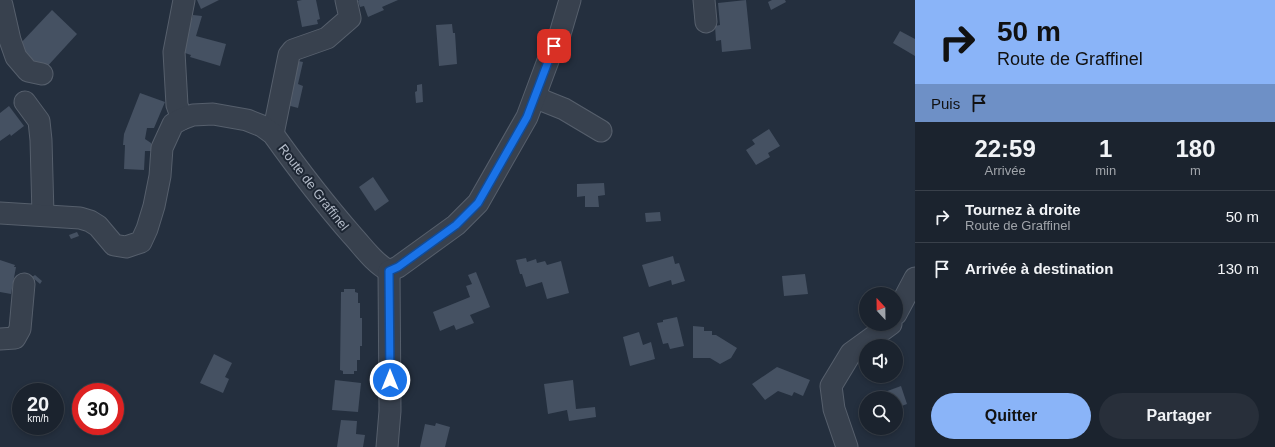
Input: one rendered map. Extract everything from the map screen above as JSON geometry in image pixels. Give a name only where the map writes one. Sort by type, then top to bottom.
[{"type":"street","points":[[0,213],[80,218],[90,221],[98,226],[114,245],[126,247],[141,242],[147,229],[154,206],[160,176],[162,148],[173,124],[182,119],[177,105],[174,52],[184,0]]},
{"type":"street","points":[[273,134],[289,55],[293,50],[327,38],[350,18],[346,0]]},
{"type":"street","points":[[387,447],[390,411],[389,271],[398,267],[456,225],[478,203],[527,117],[549,58],[560,34],[570,0]]},
{"type":"street","points":[[704,0],[706,22]]},
{"type":"street","points":[[0,2],[2,4],[10,40],[16,57],[28,71],[42,74]]},
{"type":"street","points":[[536,95],[544,101],[564,109],[601,131]]},
{"type":"street","points":[[25,102],[39,120],[43,215]]},
{"type":"street","name":"Route de Graffinel","points":[[182,119],[193,115],[213,114],[247,120],[262,126],[273,134],[325,205],[371,257],[381,267],[389,271]]},
{"type":"street","points":[[903,301],[915,278]]},
{"type":"street","points":[[0,338],[14,338],[20,329],[24,284]]},
{"type":"street","points":[[847,447],[834,408],[831,386],[851,353],[881,331]]},
{"type":"building","points":[[197,0],[219,0],[201,9]]},
{"type":"building","points":[[316,0],[320,19],[317,20],[318,24],[302,27],[297,1]]},
{"type":"building","points":[[359,0],[398,0],[382,7],[384,10],[368,17],[364,6],[360,7]]},
{"type":"building","points":[[746,0],[751,49],[722,52],[721,40],[716,41],[715,26],[720,25],[718,3]]},
{"type":"building","points":[[772,0],[785,0],[786,2],[771,10],[768,2]]},
{"type":"building","points":[[52,10],[77,34],[44,70],[18,46]]},
{"type":"building","points":[[193,15],[202,16],[196,36],[226,44],[220,66],[190,57],[191,55],[182,52]]},
{"type":"building","points":[[452,24],[453,33],[455,33],[457,64],[439,66],[436,25]]},
{"type":"building","points":[[900,31],[915,39],[915,56],[893,43]]},
{"type":"building","points":[[293,60],[303,62],[298,84],[303,86],[298,108],[283,104]]},
{"type":"building","points":[[422,84],[423,102],[416,103],[415,92],[417,91],[417,85]]},
{"type":"building","points":[[140,93],[165,102],[154,128],[147,128],[145,139],[151,143],[151,151],[145,151],[144,170],[124,169],[124,134]]},
{"type":"building","points":[[9,106],[24,126],[11,136],[10,134],[0,141],[0,113]]},
{"type":"building","points":[[769,129],[780,146],[768,153],[770,157],[756,165],[746,150],[755,144],[752,140]]},
{"type":"building","points":[[373,177],[389,201],[375,211],[359,187]]},
{"type":"building","points":[[604,183],[605,195],[598,196],[599,207],[585,207],[585,196],[577,197],[577,184]]},
{"type":"building","points":[[660,212],[661,221],[646,222],[645,213]]},
{"type":"building","points":[[77,232],[79,236],[71,239],[69,235]]},
{"type":"building","points":[[673,256],[675,264],[679,263],[685,281],[672,285],[671,280],[649,287],[642,265]]},
{"type":"building","points":[[526,258],[527,262],[536,259],[537,263],[545,261],[547,265],[561,261],[569,293],[547,299],[542,282],[526,287],[516,260]]},
{"type":"building","points":[[0,260],[15,265],[14,267],[16,267],[11,294],[0,292]]},
{"type":"building","points":[[476,272],[490,307],[470,315],[474,323],[456,330],[454,325],[440,331],[433,312],[470,297],[466,286],[472,284],[468,275]]},
{"type":"building","points":[[805,274],[808,294],[784,296],[782,276]]},
{"type":"building","points":[[35,275],[42,281],[40,284],[32,277]]},
{"type":"building","points":[[344,289],[355,289],[355,292],[358,293],[360,318],[362,318],[362,346],[360,346],[360,360],[357,360],[357,371],[354,371],[354,374],[343,374],[343,371],[340,370],[341,292],[344,292]]},
{"type":"building","points":[[677,317],[684,346],[670,349],[668,343],[663,344],[657,323]]},
{"type":"building","points":[[693,326],[704,327],[704,331],[712,331],[712,335],[716,335],[737,348],[731,358],[720,364],[710,358],[693,358]]},
{"type":"building","points":[[639,332],[643,345],[651,342],[655,359],[630,366],[623,337]]},
{"type":"building","points":[[214,354],[232,363],[225,377],[229,379],[223,393],[200,383]]},
{"type":"building","points":[[777,367],[810,380],[803,396],[794,392],[792,396],[778,391],[765,400],[752,384]]},
{"type":"building","points":[[335,380],[361,383],[358,412],[332,410]]},
{"type":"building","points":[[573,380],[576,409],[595,407],[596,417],[569,421],[567,410],[548,414],[544,384]]},
{"type":"building","points":[[901,386],[903,391],[888,391]]},
{"type":"building","points":[[903,392],[907,404],[903,405]]},
{"type":"building","points":[[341,420],[357,421],[356,434],[365,435],[363,447],[337,447]]},
{"type":"building","points":[[436,423],[450,427],[445,447],[420,447],[425,424],[435,426]]},
{"type":"route","points":[[390,380],[389,271],[398,267],[456,225],[478,203],[527,117],[554,46]]}]
